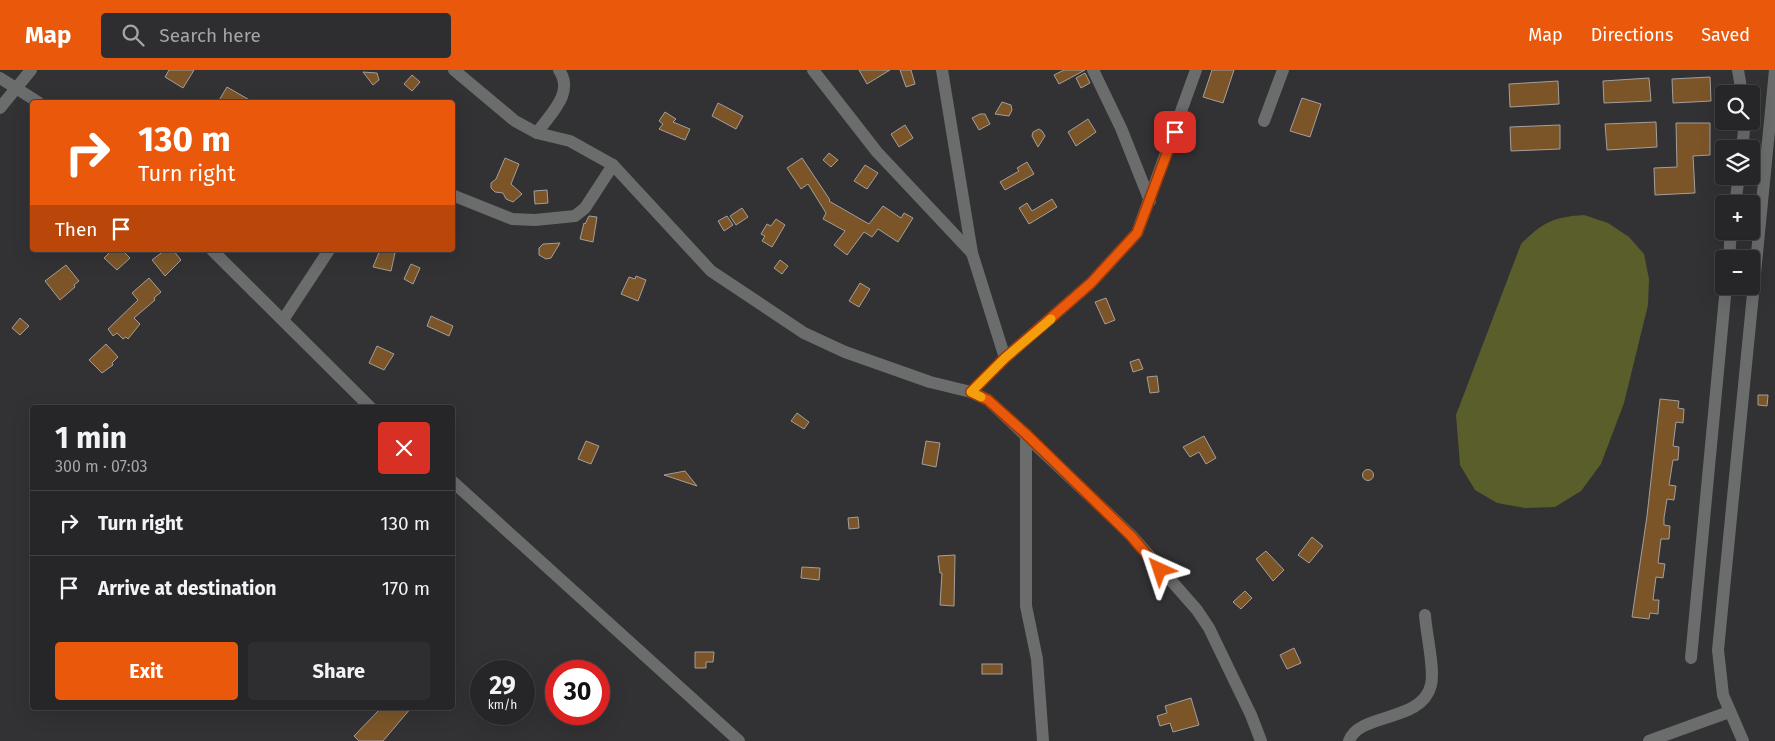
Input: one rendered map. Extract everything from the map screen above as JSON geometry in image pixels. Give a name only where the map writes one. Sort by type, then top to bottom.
[{"type":"street","points":[[0,108],[31,70]]},
{"type":"street","points":[[454,70],[515,122],[537,133],[570,141],[613,165],[711,271],[804,333],[845,352],[930,382],[971,392],[988,400],[1026,434],[1131,536],[1196,610],[1209,628],[1251,715],[1261,741]]},
{"type":"street","points":[[537,133],[565,94],[565,86],[559,70]]},
{"type":"street","points":[[813,70],[877,152],[972,253]]},
{"type":"street","points":[[942,70],[972,253],[1005,358]]},
{"type":"street","points":[[1093,70],[1120,128],[1150,201]]},
{"type":"street","points":[[971,392],[1005,358],[1109,266],[1137,233],[1196,70]]},
{"type":"street","points":[[1264,121],[1283,70]]},
{"type":"street","points":[[1738,70],[1740,85]]},
{"type":"street","points":[[1743,741],[1723,695],[1718,650],[1774,70]]},
{"type":"street","points":[[0,78],[35,100]]},
{"type":"street","points":[[455,196],[512,219],[535,220],[575,216],[585,208],[613,165]]},
{"type":"street","points":[[283,320],[327,252]]},
{"type":"street","points":[[224,255],[283,320],[368,405]]},
{"type":"street","points":[[1691,658],[1725,295]]},
{"type":"street","points":[[1026,434],[1026,606],[1037,659],[1043,741]]},
{"type":"street","points":[[455,484],[739,741]]},
{"type":"street","points":[[1349,741],[1355,731],[1418,705],[1426,697],[1432,675],[1425,615]]},
{"type":"street","points":[[1650,741],[1729,712]]},
{"type":"green space","points":[[1584,215],[1608,223],[1629,237],[1644,254],[1649,279],[1648,305],[1624,403],[1601,464],[1581,491],[1555,507],[1525,508],[1497,503],[1475,490],[1460,465],[1456,415],[1521,244],[1536,230],[1549,222],[1564,217]]},
{"type":"building","points":[[169,70],[194,70],[183,88],[165,77]]},
{"type":"building","points":[[859,70],[890,70],[867,84]]},
{"type":"building","points":[[900,70],[911,70],[915,84],[906,87]]},
{"type":"building","points":[[1064,70],[1085,70],[1059,84],[1054,75]]},
{"type":"building","points":[[1212,70],[1234,70],[1223,103],[1203,97]]},
{"type":"building","points":[[363,72],[377,73],[379,80],[373,85]]},
{"type":"building","points":[[1085,73],[1090,83],[1081,88],[1076,78]]},
{"type":"building","points":[[412,75],[420,82],[412,91],[404,84]]},
{"type":"building","points":[[1710,77],[1711,101],[1673,103],[1672,79]]},
{"type":"building","points":[[1649,78],[1651,101],[1604,103],[1603,81]]},
{"type":"building","points":[[1558,81],[1559,104],[1510,107],[1509,84]]},
{"type":"building","points":[[227,87],[250,100],[219,100]]},
{"type":"building","points":[[1302,98],[1321,104],[1310,137],[1290,131]]},
{"type":"building","points":[[1002,102],[1011,105],[1012,110],[1009,116],[995,114]]},
{"type":"building","points":[[718,103],[743,116],[736,129],[712,116]]},
{"type":"building","points":[[665,112],[676,119],[673,122],[690,129],[685,140],[659,129],[663,124],[659,121]]},
{"type":"building","points":[[985,114],[990,124],[979,130],[972,118]]},
{"type":"building","points":[[1088,119],[1096,132],[1076,146],[1068,132]]},
{"type":"building","points":[[1656,122],[1657,147],[1607,150],[1605,124]]},
{"type":"building","points":[[1676,123],[1710,123],[1710,155],[1693,156],[1695,193],[1655,195],[1654,168],[1677,167]]},
{"type":"building","points":[[905,125],[913,138],[899,147],[891,134]]},
{"type":"building","points":[[1560,125],[1560,149],[1511,151],[1510,127]]},
{"type":"building","points":[[1039,129],[1045,136],[1038,147],[1032,136],[1033,132]]},
{"type":"building","points":[[829,153],[838,160],[831,167],[823,160]]},
{"type":"building","points":[[505,158],[519,164],[511,184],[522,194],[513,202],[506,199],[503,193],[495,192],[491,188],[491,183],[496,179]]},
{"type":"building","points":[[802,158],[829,201],[869,224],[883,206],[901,218],[904,213],[913,218],[898,242],[878,229],[872,237],[864,232],[847,255],[834,245],[845,231],[823,219],[826,213],[808,184],[801,189],[787,168]]},
{"type":"building","points":[[1027,162],[1034,174],[1005,190],[1000,182],[1019,171],[1017,168]]},
{"type":"building","points":[[865,165],[878,173],[867,189],[854,181]]},
{"type":"building","points":[[547,190],[548,203],[535,204],[534,191]]},
{"type":"building","points":[[1052,199],[1057,207],[1029,224],[1019,208],[1027,203],[1032,211]]},
{"type":"building","points":[[742,208],[748,217],[736,225],[730,216]]},
{"type":"building","points":[[589,216],[597,217],[593,242],[580,239],[584,223]]},
{"type":"building","points":[[727,216],[733,225],[724,231],[718,221]]},
{"type":"building","points":[[776,219],[785,225],[772,247],[762,241],[765,236],[761,234],[767,224],[771,226]]},
{"type":"building","points":[[560,243],[551,258],[546,259],[539,255],[539,248],[543,244]]},
{"type":"building","points":[[110,252],[124,252],[130,258],[117,270],[104,258]]},
{"type":"building","points":[[162,252],[175,252],[181,260],[165,276],[152,260]]},
{"type":"building","points":[[379,252],[395,253],[391,271],[373,267]]},
{"type":"building","points":[[780,260],[788,266],[782,274],[774,268]]},
{"type":"building","points":[[411,264],[420,268],[413,284],[404,279]]},
{"type":"building","points":[[66,265],[79,281],[60,300],[45,281]]},
{"type":"building","points":[[636,276],[646,280],[638,301],[621,294],[629,277],[635,279]]},
{"type":"building","points":[[149,278],[161,292],[154,298],[155,300],[134,318],[140,324],[128,339],[126,337],[123,339],[117,333],[113,336],[108,329],[138,300],[132,293]]},
{"type":"building","points":[[860,283],[870,289],[859,307],[849,301]]},
{"type":"building","points":[[1106,298],[1115,320],[1105,324],[1095,302]]},
{"type":"building","points":[[431,316],[453,326],[449,336],[427,326]]},
{"type":"building","points":[[20,318],[29,326],[20,335],[12,328]]},
{"type":"building","points":[[106,344],[118,357],[112,363],[113,365],[102,373],[89,360]]},
{"type":"building","points":[[377,346],[394,354],[384,370],[369,363]]},
{"type":"building","points":[[1139,359],[1143,369],[1133,372],[1130,362]]},
{"type":"building","points":[[1157,376],[1159,392],[1150,393],[1147,377]]},
{"type":"building","points":[[1758,395],[1768,395],[1767,406],[1758,405]]},
{"type":"building","points":[[1660,399],[1679,401],[1678,408],[1684,409],[1683,423],[1676,422],[1673,446],[1679,447],[1678,460],[1673,460],[1669,485],[1676,486],[1674,500],[1667,499],[1664,518],[1664,525],[1670,526],[1669,539],[1661,539],[1658,563],[1665,564],[1663,578],[1656,577],[1653,600],[1659,600],[1658,614],[1650,613],[1649,619],[1632,617],[1647,516]]},
{"type":"building","points":[[797,413],[809,422],[804,429],[791,421]]},
{"type":"building","points":[[1204,436],[1216,458],[1206,464],[1199,452],[1190,457],[1183,447]]},
{"type":"building","points":[[586,441],[599,446],[591,464],[578,459]]},
{"type":"building","points":[[926,441],[940,443],[936,467],[922,464]]},
{"type":"building","points":[[1366,470],[1370,470],[1373,475],[1372,479],[1366,480],[1363,477],[1363,473]]},
{"type":"building","points":[[685,471],[697,486],[664,475]]},
{"type":"building","points":[[858,517],[859,528],[849,529],[848,518]]},
{"type":"building","points":[[1312,537],[1323,546],[1309,563],[1298,555]]},
{"type":"building","points":[[1266,551],[1284,570],[1273,581],[1256,559]]},
{"type":"building","points":[[955,555],[954,606],[940,605],[942,573],[940,573],[938,556]]},
{"type":"building","points":[[802,567],[820,568],[819,580],[801,578]]},
{"type":"building","points":[[1245,591],[1252,598],[1241,609],[1233,602]]},
{"type":"building","points":[[1294,648],[1301,663],[1287,669],[1280,655]]},
{"type":"building","points":[[695,652],[714,652],[713,662],[706,662],[706,668],[695,668]]},
{"type":"building","points":[[982,664],[1002,664],[1002,674],[982,674]]},
{"type":"building","points":[[1191,698],[1199,725],[1173,732],[1170,723],[1160,726],[1157,716],[1167,713],[1165,706]]},
{"type":"building","points":[[379,710],[409,710],[383,741],[359,741],[354,736]]},
{"type":"slow traffic","points":[[981,397],[971,392],[1005,358],[1051,319]]},
{"type":"route","points":[[1160,570],[1131,536],[1026,434],[988,400],[971,392],[1005,358],[1048,322],[1123,251],[1137,233],[1175,132]]}]
